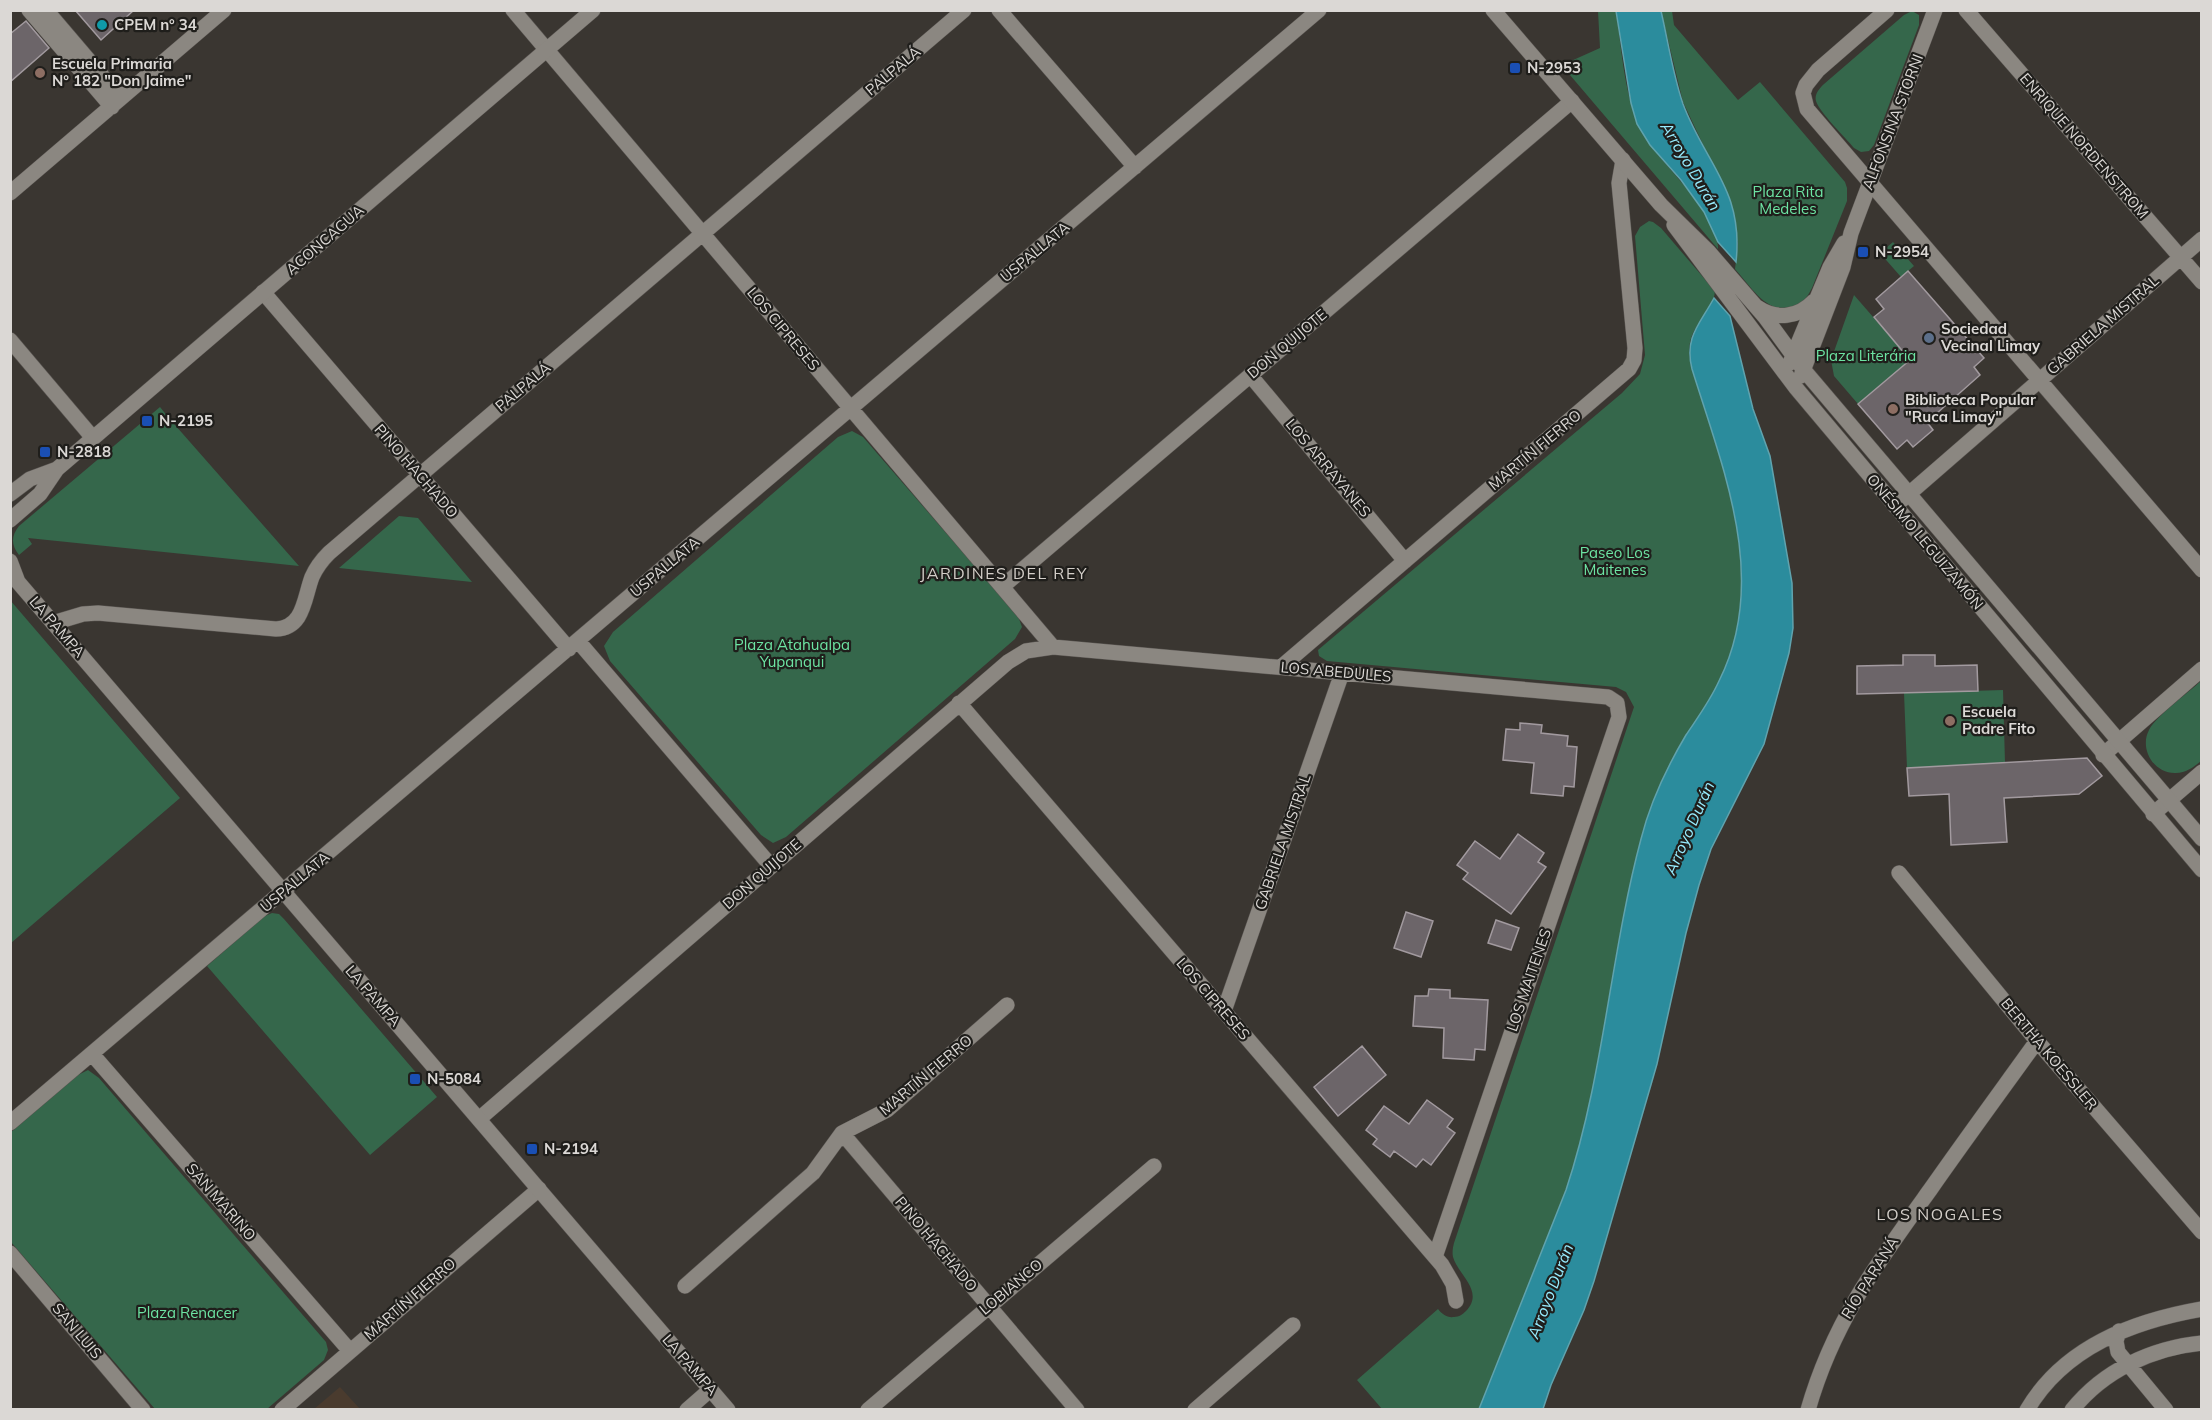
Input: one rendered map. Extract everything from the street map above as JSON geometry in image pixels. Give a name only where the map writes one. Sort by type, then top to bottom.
[{"type":"street","points":[[28,10],[116,102]]},
{"type":"street","points":[[46,10],[116,102]]},
{"type":"street","points":[[10,193],[224,10]]},
{"type":"street","name":"LOS CIPRESES","points":[[513,10],[1053,647]]},
{"type":"street","name":"ACONCAGUA","points":[[10,520],[40,494],[57,470],[93,438],[593,10]]},
{"type":"street","name":"PALPALÁ","points":[[53,623],[90,612],[276,629],[294,624],[299,616],[312,577],[324,559],[964,10]]},
{"type":"street","points":[[999,10],[1135,167]]},
{"type":"street","name":"USPALLATA","points":[[10,1123],[1319,10]]},
{"type":"street","name":"ONÉSIMO LEGUIZAMÓN","points":[[1493,10],[1661,205],[1708,251],[1754,304],[1803,369],[2202,839]]},
{"type":"street","points":[[1887,10],[1818,70],[1806,85],[1803,93],[1804,101],[1813,117],[2202,570]]},
{"type":"street","name":"ALFONSINA STORNI","points":[[1796,388],[1843,267],[1851,233],[1935,10]]},
{"type":"street","name":"ENRIQUE NORDENSTROM","points":[[1966,10],[2202,282]]},
{"type":"street","name":"DON QUIJOTE","points":[[1002,587],[1572,101]]},
{"type":"street","name":"MARTÍN FIERRO","points":[[1281,667],[1632,365],[1635,348],[1619,183],[1623,160]]},
{"type":"street","name":"ONÉSIMO LEGUIZAMÓN","points":[[1661,205],[1685,242],[1750,324],[1796,388],[2152,814],[2202,870]]},
{"type":"street","name":"ALFONSINA STORNI","points":[[1786,374],[1830,267],[1851,233]]},
{"type":"street","name":"GABRIELA MISTRAL","points":[[1895,506],[2202,239]]},
{"type":"street","name":"PINO HACHADO","points":[[263,292],[420,475],[771,866]]},
{"type":"street","points":[[1754,304],[1770,314],[1792,315],[1805,308],[1817,296]]},
{"type":"street","points":[[10,340],[93,438]]},
{"type":"street","name":"LOS ARRAYANES","points":[[1250,375],[1405,561]]},
{"type":"street","name":"ACONCAGUA","points":[[10,494],[30,479],[57,470]]},
{"type":"street","name":"LA PAMPA","points":[[10,561],[14,581],[53,623],[728,1410]]},
{"type":"street","name":"DON QUIJOTE","points":[[479,1119],[1016,655],[1034,648],[1053,647]]},
{"type":"street","name":"LOS ABEDULES","points":[[1053,647],[1603,696],[1617,704]]},
{"type":"street","points":[[2103,755],[2202,669]]},
{"type":"street","name":"GABRIELA MISTRAL","points":[[1224,1011],[1342,673]]},
{"type":"street","name":"LOS CIPRESES","points":[[959,703],[1435,1257],[1450,1277],[1456,1301]]},
{"type":"street","name":"LOS MAITENES","points":[[1435,1257],[1619,717],[1617,704]]},
{"type":"street","points":[[2152,814],[2202,772]]},
{"type":"street","name":"BERTHA KOESSLER","points":[[1899,873],[2037,1041],[2202,1232]]},
{"type":"street","name":"MARTÍN FIERRO","points":[[685,1286],[808,1178],[842,1133],[887,1110],[1007,1005]]},
{"type":"street","name":"RÍO PARANÁ","points":[[1808,1410],[1834,1338],[1871,1272],[2037,1041]]},
{"type":"street","name":"SAN MARINO","points":[[93,1054],[350,1351]]},
{"type":"street","name":"PINO HACHADO","points":[[842,1133],[1077,1410]]},
{"type":"street","name":"LOBIANCO","points":[[868,1410],[1154,1166]]},
{"type":"street","name":"MARTÍN FIERRO","points":[[282,1410],[539,1189]]},
{"type":"street","name":"SAN LUIS","points":[[10,1253],[143,1410]]},
{"type":"street","points":[[2027,1410],[2044,1385],[2071,1359],[2120,1331],[2161,1317],[2202,1309]]},
{"type":"street","points":[[1195,1410],[1293,1325]]},
{"type":"street","points":[[2120,1331],[2116,1346],[2127,1365],[2166,1410]]},
{"type":"street","points":[[2072,1410],[2093,1386],[2127,1365],[2163,1350],[2202,1343]]},
{"type":"street","points":[[687,1410],[711,1389]]},
{"type":"shaded area","points":[[340,1387],[360,1409],[314,1409]]},
{"type":"green space","points":[[1598,11],[1616,11],[1628,91],[1637,121],[1652,147],[1700,205],[1716,235],[1718,249],[1564,68],[1571,61],[1600,48]]},
{"type":"green space","name":"Plaza Rita Medeles","points":[[1661,11],[1672,11],[1674,25],[1738,100],[1760,82],[1845,182],[1847,201],[1812,288],[1803,301],[1795,307],[1782,309],[1766,303],[1735,269],[1738,243],[1706,151],[1683,102]]},
{"type":"green space","points":[[1912,11],[1919,15],[1919,25],[1874,145],[1869,151],[1861,152],[1854,148],[1822,112],[1816,101],[1817,94],[1824,84],[1904,15]]},
{"type":"green space","name":"Paseo Los Maitenes","points":[[1649,221],[1661,228],[1715,291],[1713,301],[1693,333],[1689,354],[1728,485],[1736,525],[1741,564],[1741,604],[1734,643],[1719,681],[1672,760],[1649,812],[1625,908],[1596,1071],[1575,1161],[1566,1190],[1479,1409],[1382,1409],[1357,1380],[1438,1309],[1447,1316],[1456,1317],[1465,1312],[1471,1304],[1472,1290],[1453,1257],[1454,1243],[1634,707],[1626,692],[1616,687],[1327,661],[1319,656],[1318,650],[1622,393],[1640,374],[1645,355],[1635,236],[1640,227]]},
{"type":"green space","points":[[1893,242],[1914,266],[1901,277],[1880,253]]},
{"type":"green space","name":"Plaza Literária","points":[[1854,295],[1920,371],[1888,378],[1858,404],[1834,376],[1831,360]]},
{"type":"green space","points":[[160,407],[299,566],[28,538],[32,544],[19,555],[14,548],[13,540],[19,526]]},
{"type":"green space","name":"Plaza Atahualpa Yupanqui","points":[[852,431],[863,437],[1018,616],[1022,627],[1015,639],[786,837],[773,843],[761,835],[610,661],[604,646],[613,632],[838,437]]},
{"type":"green space","points":[[399,516],[418,518],[472,582],[339,568]]},
{"type":"green space","points":[[10,600],[180,798],[11,943],[10,943]]},
{"type":"green space","points":[[2201,681],[2201,761],[2180,773],[2168,772],[2155,765],[2150,759],[2146,737],[2153,724]]},
{"type":"green space","points":[[2003,690],[2005,763],[1907,768],[1904,693]]},
{"type":"green space","points":[[272,913],[279,914],[284,919],[437,1097],[370,1155],[207,966],[263,917]]},
{"type":"green space","name":"Plaza Renacer","points":[[88,1070],[99,1078],[326,1342],[328,1350],[324,1360],[267,1409],[155,1409],[11,1242],[10,1133],[76,1076]]},
{"type":"water","name":"Arroyo Durán","points":[[1616,11],[1661,11],[1673,70],[1683,104],[1729,196],[1737,237],[1736,262],[1718,242],[1704,212],[1681,180],[1650,145],[1637,124],[1631,103]]},
{"type":"water","name":"Arroyo Durán","points":[[1714,298],[1730,316],[1753,409],[1770,456],[1792,583],[1793,628],[1789,653],[1764,744],[1711,849],[1699,885],[1657,1064],[1584,1310],[1543,1409],[1479,1409],[1566,1190],[1579,1147],[1598,1059],[1630,883],[1649,812],[1672,760],[1719,681],[1734,643],[1741,604],[1741,564],[1736,525],[1728,485],[1690,358],[1690,348],[1695,331]]},
{"type":"building","name":"CPEM n° 34","points":[[75,10],[134,10],[101,40]]},
{"type":"building","points":[[26,21],[49,48],[10,82],[10,34]]},
{"type":"building","name":"Sociedad Vecinal Limay","points":[[1908,271],[1984,358],[1974,367],[1980,375],[1927,422],[1933,430],[1913,447],[1907,440],[1897,449],[1858,404],[1910,360],[1874,317],[1884,309],[1876,299]]},
{"type":"building","points":[[1903,655],[1935,655],[1935,666],[1977,665],[1978,691],[1857,694],[1857,666],[1903,665]]},
{"type":"building","points":[[1520,723],[1542,725],[1541,733],[1568,736],[1567,746],[1577,747],[1574,787],[1564,786],[1563,796],[1531,793],[1534,763],[1503,760],[1506,729],[1520,730]]},
{"type":"building","points":[[2087,758],[2102,776],[2079,794],[2004,798],[2007,842],[1951,845],[1949,794],[1909,796],[1907,768]]},
{"type":"building","points":[[1518,834],[1544,853],[1538,862],[1546,867],[1511,914],[1463,879],[1468,873],[1457,865],[1475,841],[1500,859]]},
{"type":"building","points":[[1406,912],[1433,921],[1421,957],[1394,948]]},
{"type":"building","points":[[1496,920],[1519,928],[1511,950],[1488,943]]},
{"type":"building","points":[[1429,989],[1450,990],[1450,998],[1488,1000],[1485,1050],[1475,1049],[1474,1060],[1443,1058],[1444,1028],[1413,1026],[1415,996],[1428,996]]},
{"type":"building","points":[[1362,1046],[1386,1075],[1338,1116],[1314,1087]]},
{"type":"building","points":[[1427,1100],[1453,1119],[1447,1127],[1455,1133],[1431,1165],[1423,1159],[1416,1167],[1394,1151],[1390,1157],[1373,1144],[1377,1139],[1366,1130],[1384,1106],[1409,1124]]},
{"type":"place","name":"CPEM n° 34","points":[[102,25]]},
{"type":"place","name":"N-2953","points":[[1515,68]]},
{"type":"place","name":"Escuela Primaria N° 182 \"Don Jaime\"","points":[[40,73]]},
{"type":"place","name":"N-2954","points":[[1863,252]]},
{"type":"place","name":"Sociedad Vecinal Limay","points":[[1929,338]]},
{"type":"place","name":"Biblioteca Popular \"Ruca Limay\"","points":[[1893,409]]},
{"type":"place","name":"N-2195","points":[[147,421]]},
{"type":"place","name":"N-2818","points":[[45,452]]},
{"type":"place","name":"Escuela Padre Fito","points":[[1950,721]]},
{"type":"place","name":"N-5084","points":[[415,1079]]},
{"type":"place","name":"N-2194","points":[[532,1149]]},
{"type":"district","name":"JARDINES DEL REY","points":[[1004,573]]},
{"type":"district","name":"LOS NOGALES","points":[[1940,1214]]}]
